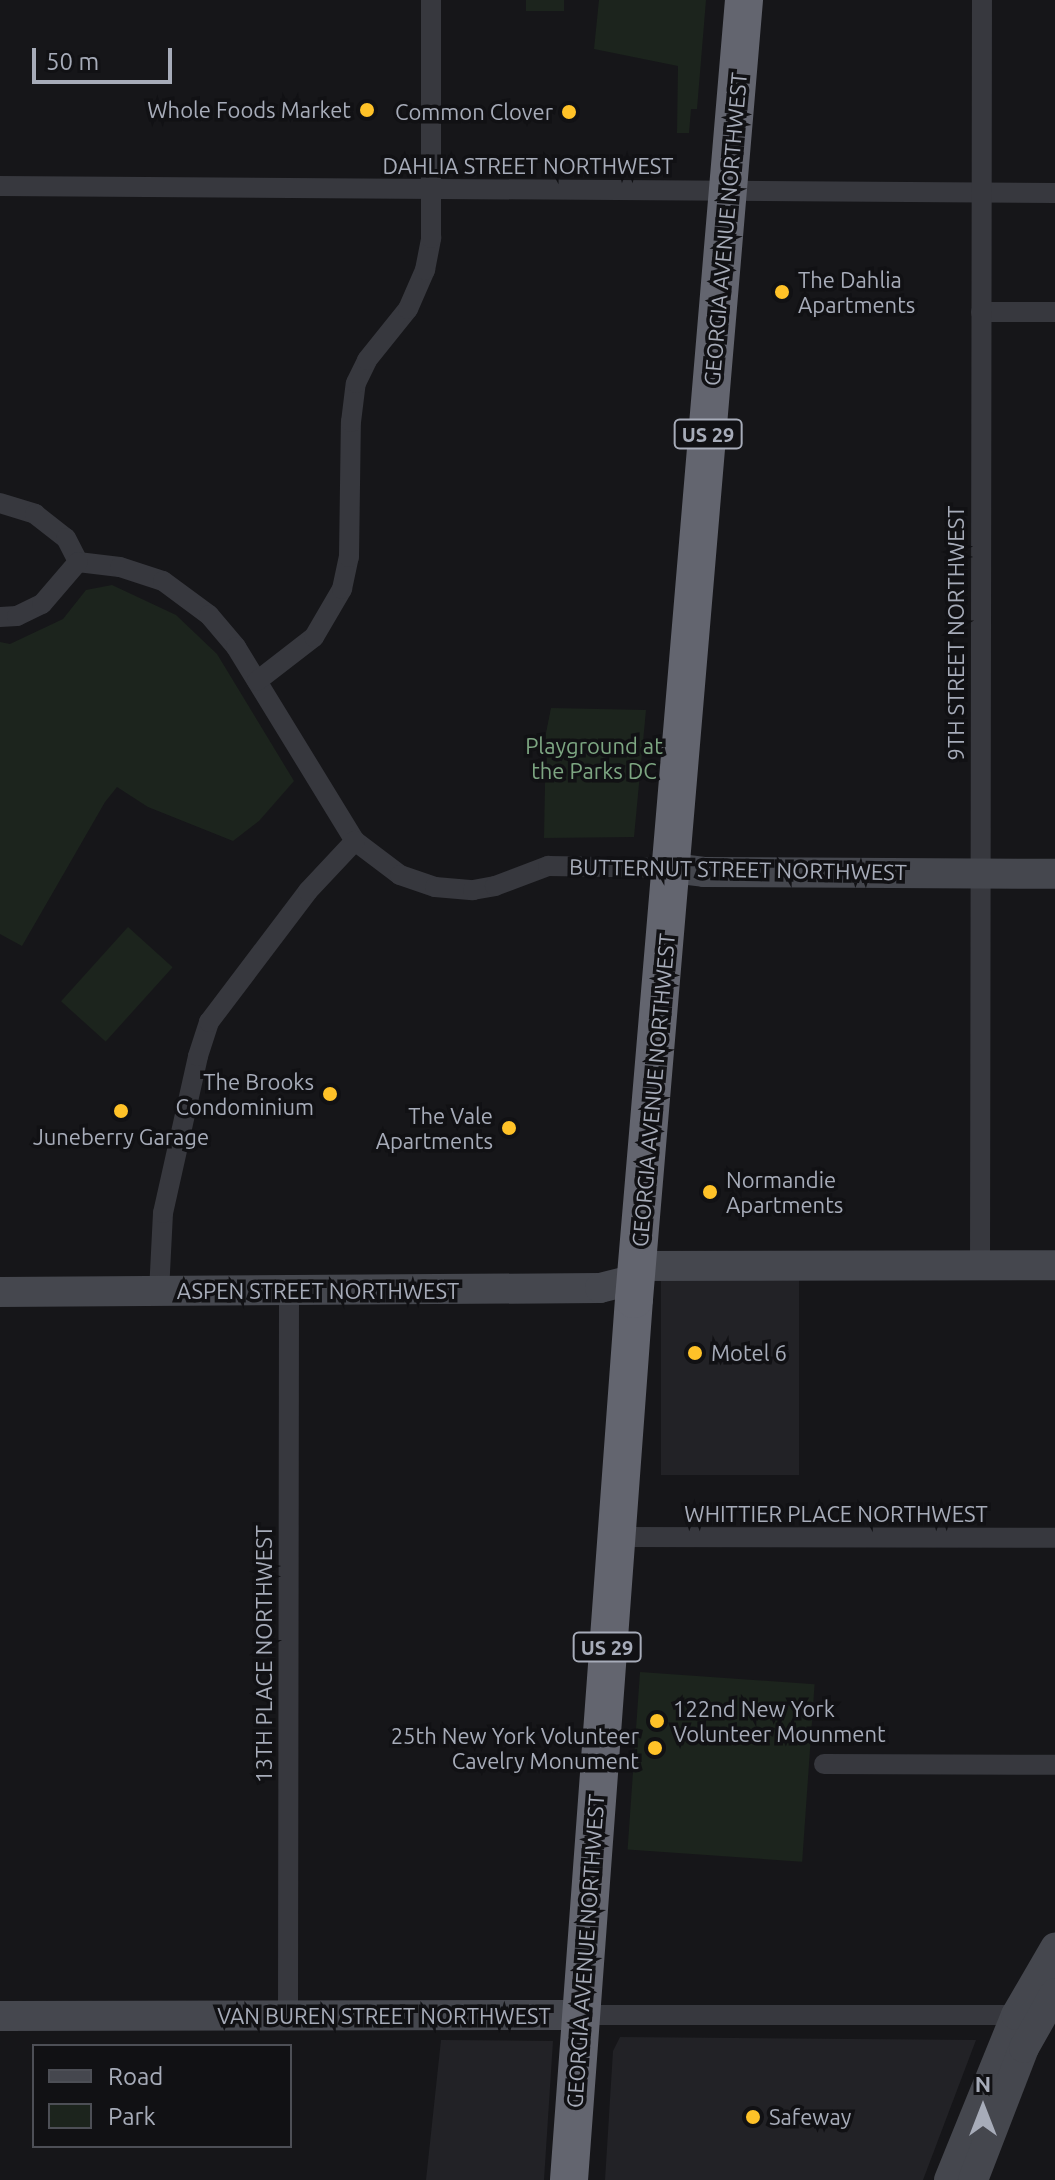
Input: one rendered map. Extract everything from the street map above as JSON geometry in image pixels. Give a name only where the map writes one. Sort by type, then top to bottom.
[{"type":"highway","name":"GEORGIA AVENUE NORTHWEST","points":[[569,2180],[636,1273],[744,0]]},
{"type":"street","points":[[257,681],[314,637],[342,589],[349,557],[353,394],[367,360],[401,320],[421,283],[431,238],[431,0]]},
{"type":"street","name":"9TH STREET NORTHWEST","points":[[980,1265],[982,0]]},
{"type":"street","name":"DAHLIA STREET NORTHWEST","points":[[0,186],[1055,193]]},
{"type":"street","points":[[981,312],[1055,312]]},
{"type":"street","points":[[0,503],[35,514],[66,538],[78,562],[42,604],[17,616],[0,617]]},
{"type":"street","name":"BUTTERNUT STREET NORTHWEST","points":[[78,562],[134,571],[163,581],[181,592],[219,625],[355,841],[400,875],[454,889],[495,886],[548,866],[672,868],[704,872],[1055,874]]},
{"type":"street","points":[[159,1292],[163,1213],[206,1030],[218,1007],[308,891],[355,841]]},
{"type":"street","name":"ASPEN STREET NORTHWEST","points":[[0,1292],[600,1288],[636,1273],[1055,1265]]},
{"type":"street","name":"13TH PLACE NORTHWEST","points":[[288,2016],[289,1292]]},
{"type":"street","name":"WHITTIER PLACE NORTHWEST","points":[[616,1537],[1055,1538]]},
{"type":"street","points":[[824,1764],[1055,1765]]},
{"type":"street","points":[[973,2180],[1042,2010],[1055,1948]]},
{"type":"street","points":[[949,2180],[1042,2010]]},
{"type":"street","name":"VAN BUREN STREET NORTHWEST","points":[[0,2016],[1042,2010]]},
{"type":"shaded area","points":[[661,1273],[799,1273],[799,1475],[661,1475]]},
{"type":"shaded area","name":"Safeway","points":[[620,2037],[976,2040],[923,2180],[605,2180],[613,2051]]},
{"type":"shaded area","points":[[441,2040],[553,2041],[544,2180],[426,2180]]},
{"type":"green space","points":[[526,0],[564,0],[564,11],[526,11]]},
{"type":"green space","points":[[599,0],[706,0],[697,109],[691,109],[689,133],[677,133],[678,66],[594,49]]},
{"type":"green space","points":[[112,585],[176,615],[217,654],[294,781],[259,821],[233,841],[148,807],[117,787],[105,802],[22,946],[0,934],[0,642],[10,644],[63,619],[86,590]]},
{"type":"green space","name":"Playground at the Parks DC","points":[[551,708],[646,710],[634,837],[544,838],[546,733]]},
{"type":"green space","points":[[128,927],[173,967],[106,1041],[61,1001]]},
{"type":"green space","points":[[640,1672],[815,1684],[802,1862],[628,1850]]},
{"type":"place","name":"Whole Foods Market","points":[[367,110]]},
{"type":"place","name":"Common Clover","points":[[569,112]]},
{"type":"place","name":"The Dahlia Apartments","points":[[782,292]]},
{"type":"place","name":"The Brooks Condominium","points":[[330,1094]]},
{"type":"place","name":"Juneberry Garage","points":[[121,1111]]},
{"type":"place","name":"The Vale Apartments","points":[[509,1128]]},
{"type":"place","name":"Normandie Apartments","points":[[710,1192]]},
{"type":"place","name":"Motel 6","points":[[695,1353]]},
{"type":"place","name":"122nd New York Volunteer Mounment","points":[[657,1721]]},
{"type":"place","name":"25th New York Volunteer Cavelry Monument","points":[[655,1748]]},
{"type":"place","name":"Safeway","points":[[753,2117]]}]
